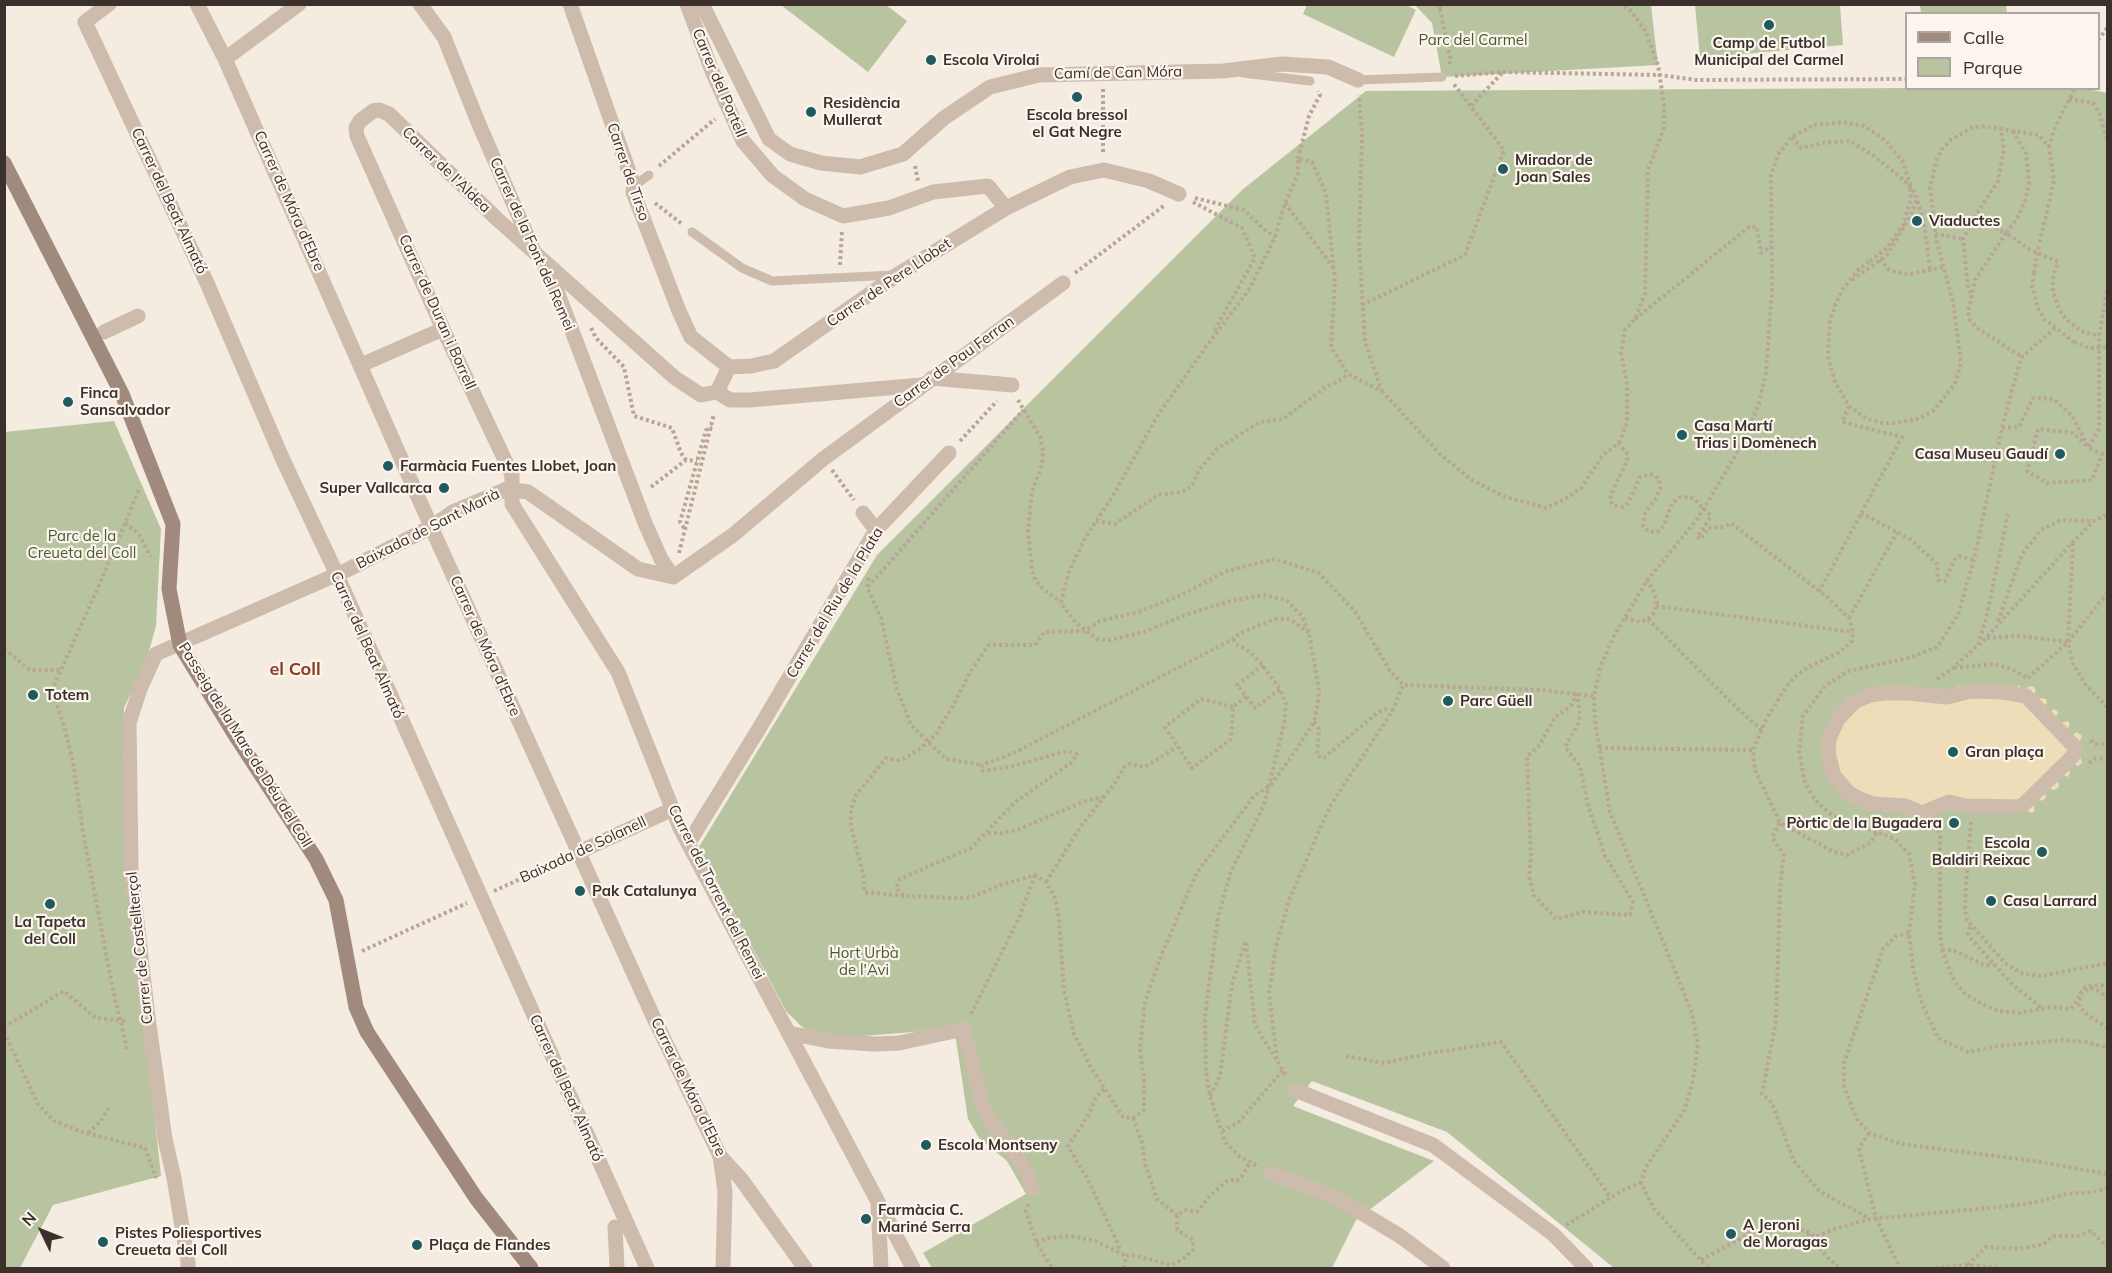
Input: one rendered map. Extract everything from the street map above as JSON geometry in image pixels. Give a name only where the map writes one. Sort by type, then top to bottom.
[{"type":"street","name":"Carrer del Beat Almató","points":[[109,4],[85,22],[207,283],[283,460],[647,1269]]},
{"type":"street","name":"Carrer de Móra d'Ebre","points":[[197,4],[225,58],[579,852],[720,1156],[741,1179],[805,1269]]},
{"type":"street","points":[[225,58],[299,4]]},
{"type":"street","name":"Carrer de la Font del Remei","points":[[420,4],[444,37],[478,122],[536,254],[555,286],[645,523],[661,559],[673,577]]},
{"type":"street","name":"Carrer de Tirso","points":[[570,4],[634,186],[633,192],[691,337],[729,367]]},
{"type":"street","name":"Carrer del Portell","points":[[687,4],[724,111],[743,141],[773,176],[805,199],[843,216]]},
{"type":"street","name":"Camí de Can Móra","points":[[702,4],[769,139],[790,154],[821,163],[860,167],[903,154],[944,118],[990,87],[1039,75],[1223,71],[1282,64],[1328,67],[1358,80]]},
{"type":"street","name":"Carrer de l'Aldea","points":[[357,136],[356,128],[366,115],[373,111],[386,111],[471,196],[675,378],[701,395],[717,392],[730,400],[750,400],[927,382],[1012,385]]},
{"type":"street","name":"Carrer de Duran i Borrell","points":[[357,136],[443,329],[512,475],[512,489]]},
{"type":"street","name":"Passeig de la Mare de Déu del Coll","points":[[4,163],[122,394],[165,502],[173,524],[169,589],[180,645],[316,859],[336,900],[356,1007],[368,1032],[476,1198],[531,1269]]},
{"type":"street","points":[[843,216],[889,208],[933,192],[988,186],[1006,208],[1070,177],[1104,170],[1149,181],[1179,194]]},
{"type":"street","name":"Carrer de Pere Llobet","points":[[729,367],[751,366],[774,361],[897,275],[1006,208]]},
{"type":"street","name":"Carrer de Pau Ferran","points":[[673,577],[733,535],[823,459],[1063,283]]},
{"type":"street","points":[[104,332],[138,316]]},
{"type":"street","points":[[361,365],[443,329]]},
{"type":"street","points":[[717,392],[729,367]]},
{"type":"street","name":"Carrer del Riu de la Plata","points":[[688,844],[876,530],[949,453]]},
{"type":"street","points":[[512,489],[528,492],[638,569],[673,577]]},
{"type":"street","name":"Baixada de Sant Marià","points":[[180,645],[336,574],[433,526],[464,507],[498,492],[512,489]]},
{"type":"street","name":"Carrer del Torrent del Remei","points":[[512,489],[512,504],[618,672],[688,844],[913,1269]]},
{"type":"street","points":[[863,513],[876,530]]},
{"type":"street","name":"Carrer de Castellterçol","points":[[180,645],[156,654],[140,688],[129,723],[130,837],[131,870],[148,1017],[165,1139],[189,1262],[188,1269]]},
{"type":"street","points":[[1971,691],[2004,692],[2026,696],[2073,743],[2075,752],[2029,800],[2019,807],[1968,813],[1949,802],[1922,813],[1905,806],[1872,804],[1849,793],[1834,776],[1828,753],[1829,739],[1838,719],[1854,702],[1870,695],[1884,693],[1908,693],[1947,698],[1971,691]]},
{"type":"street","name":"Baixada de Solanell","points":[[579,852],[673,808]]},
{"type":"street","points":[[789,1033],[828,1041],[874,1044],[899,1043],[964,1029],[982,1104],[990,1120],[1025,1170],[1032,1189]]},
{"type":"street","points":[[1295,1090],[1433,1145],[1553,1234],[1586,1269]]},
{"type":"street","points":[[720,1156],[725,1192],[723,1269]]},
{"type":"street","points":[[1271,1173],[1337,1198],[1400,1236],[1443,1269]]},
{"type":"street","points":[[878,1200],[881,1269]]},
{"type":"street","points":[[615,1227],[617,1269]]},
{"type":"lane","points":[[1223,71],[1310,81]]},
{"type":"lane","points":[[1358,80],[1442,77]]},
{"type":"lane","points":[[634,186],[649,175]]},
{"type":"lane","points":[[692,232],[742,268],[772,281],[897,275]]},
{"type":"path","points":[[1621,4],[1631,11],[1645,30],[1660,75],[1664,104],[1664,128],[1647,170],[1645,294],[1635,319]]},
{"type":"path","points":[[1438,6],[1450,62],[1442,77]]},
{"type":"path","points":[[1471,106],[1503,72]]},
{"type":"path","points":[[1442,77],[1503,72],[1660,75],[1697,80],[1905,79]]},
{"type":"path","points":[[1103,74],[1104,161]]},
{"type":"path","points":[[1362,305],[1465,255],[1504,150],[1454,83],[1442,77]]},
{"type":"path","points":[[1358,80],[1362,135],[1359,245],[1362,305],[1365,342],[1382,391]]},
{"type":"path","points":[[2074,90],[2054,130],[2049,147],[2054,181],[2032,286],[2038,308],[2044,319],[2055,328],[2074,342],[2089,348],[2108,347]]},
{"type":"path","points":[[1061,603],[1068,574],[1085,538],[1111,499],[1158,415],[1249,290],[1275,237],[1285,203],[1298,174],[1298,159],[1309,116],[1320,95]]},
{"type":"path","points":[[2070,99],[2093,103],[2099,112],[2108,141]]},
{"type":"path","points":[[649,175],[724,111]]},
{"type":"path","points":[[1708,1269],[1654,1209],[1641,1183],[1646,1167],[1684,1111],[1693,1080],[1698,1044],[1691,1010],[1610,812],[1595,721],[1594,696],[1601,665],[1614,636],[1646,582],[1685,536],[1740,448],[1759,404],[1766,372],[1772,290],[1771,175],[1779,153],[1792,137],[1814,125],[1843,122],[1864,126],[1886,141],[1903,162],[1910,184],[1911,199],[1903,225],[1887,248],[1859,269],[1849,282],[1836,303],[1827,340],[1828,356],[1835,382],[1849,406],[1867,419],[1882,423],[1917,418],[1933,411],[1946,398],[1955,384],[1961,363],[1953,302],[1935,234],[1930,187],[1934,166],[1942,149],[1959,134],[1982,126],[2039,135],[2049,147]]},
{"type":"path","points":[[1971,293],[1968,288],[1963,239],[1998,181],[2004,150],[2001,129]]},
{"type":"path","points":[[2012,131],[2026,154],[2029,184],[2025,201],[2017,218],[1981,269],[1971,293],[1968,312],[1973,324],[2022,357]]},
{"type":"path","points":[[1792,137],[1801,148],[1822,143],[1850,141],[1874,156],[1904,180],[1917,198],[1924,222],[1930,269]]},
{"type":"path","points":[[1298,159],[1312,162],[1326,193],[1335,282],[1331,347],[1348,374],[1382,391],[1440,454],[1470,479],[1503,496],[1546,508],[1569,497],[1581,488],[1602,455],[1619,443],[1628,423],[1627,384],[1621,353],[1624,330],[1749,227],[1757,227],[1761,253],[1771,246]]},
{"type":"path","points":[[914,161],[919,181]]},
{"type":"path","points":[[1179,194],[1244,210],[1264,230],[1275,237]]},
{"type":"path","points":[[1063,283],[1179,194]]},
{"type":"path","points":[[1179,194],[1242,228],[1255,258],[1207,345]]},
{"type":"path","points":[[647,196],[692,232]]},
{"type":"path","points":[[1849,282],[1887,255],[1897,242],[1917,198]]},
{"type":"path","points":[[1285,203],[1333,268]]},
{"type":"path","points":[[839,278],[843,216]]},
{"type":"path","points":[[1974,218],[2006,233],[2029,249],[2058,262],[2053,279],[2053,292],[2060,311],[2081,331],[2100,336]]},
{"type":"path","points":[[1935,234],[1963,239]]},
{"type":"path","points":[[1880,259],[1888,268],[1898,273],[1910,274],[1944,267]]},
{"type":"path","points":[[2089,448],[2099,429],[2100,336],[2108,286]]},
{"type":"path","points":[[588,321],[596,338],[624,367],[634,416],[672,428],[686,460]]},
{"type":"path","points":[[2055,328],[2022,357],[2002,428],[1974,560],[1958,615],[1937,647],[1909,658],[1848,671],[1825,686],[1803,716],[1799,751],[1805,783],[1815,800],[1833,816],[1895,838],[1909,854],[1915,884],[1909,933],[1913,968],[1922,1004],[1938,1038],[1968,1052],[1998,1046],[2063,1040],[2086,1042],[2108,1048]]},
{"type":"path","points":[[1096,521],[1115,524],[1158,495],[1182,492],[1192,486],[1199,470],[1217,449],[1260,422],[1283,419],[1326,387],[1348,374]]},
{"type":"path","points":[[949,453],[1012,385],[1023,410],[1040,437],[1043,451],[1042,465],[1032,491],[1028,531],[1032,571],[1036,581],[1044,590],[1061,603],[1084,631],[1097,639],[1110,640],[1144,632],[1185,615],[1230,601],[1264,595],[1286,600],[1295,608],[1309,633],[1319,690],[1314,722],[1270,785],[1254,796],[1197,872],[1161,956],[1145,1002],[1140,1049],[1144,1081],[1144,1110],[1133,1118],[1123,1117],[1104,1089],[1074,1034],[1064,991],[1059,918],[1054,895],[1046,882],[1035,875],[1000,885],[972,897],[904,896],[864,892],[864,878],[851,826],[851,809],[856,795],[886,758],[898,760],[905,758],[936,734],[972,669],[989,645],[1035,645],[1044,632],[1084,631],[1100,621],[1138,612],[1179,596],[1227,571],[1275,559],[1319,573],[1356,613],[1390,672],[1403,685],[1541,690],[1594,696]]},
{"type":"path","points":[[2002,428],[2019,427],[2033,398],[2054,399],[2072,416],[2089,448],[2102,454],[2092,480],[2047,483],[2027,471],[2038,429],[2073,433],[2089,448]]},
{"type":"path","points":[[1819,592],[1902,437],[1842,422],[1849,406]]},
{"type":"path","points":[[1023,410],[867,587],[881,618],[897,689],[910,725],[946,759],[982,765],[1016,752],[1233,639],[1240,633],[1280,618],[1294,621],[1309,633]]},
{"type":"path","points":[[712,427],[706,430],[680,522],[685,529],[712,427],[714,414]]},
{"type":"path","points":[[1619,443],[1628,455],[1611,494],[1610,500],[1613,505],[1623,507],[1628,503],[1640,477],[1650,474],[1659,479],[1656,497],[1642,520],[1647,531],[1659,531],[1665,525],[1671,503],[1680,497],[1693,498],[1710,516],[1697,537],[1701,539],[1707,528],[1717,529],[1731,523],[1849,618],[1853,632],[1852,641],[1840,652],[1808,667],[1796,676],[1774,704],[1753,750],[1755,770],[1780,823],[1834,852],[1847,855],[1870,843],[1878,831]]},
{"type":"path","points":[[823,459],[863,513]]},
{"type":"path","points":[[651,487],[686,460],[697,461]]},
{"type":"path","points":[[127,1049],[82,832],[73,762],[52,690],[143,481]]},
{"type":"path","points":[[1861,513],[1910,539],[1937,564],[1938,580],[1945,581],[1954,560],[1959,556],[1974,560]]},
{"type":"path","points":[[1977,646],[1986,619],[2008,514]]},
{"type":"path","points":[[2108,514],[2094,521],[1986,638],[1953,668],[1994,664],[2011,669],[2028,678],[2068,642],[2108,592]]},
{"type":"path","points":[[1996,625],[2022,554],[2041,530],[2061,520],[2094,521]]},
{"type":"path","points":[[125,523],[139,534],[152,557]]},
{"type":"path","points":[[1849,618],[1897,532]]},
{"type":"path","points":[[2073,542],[2068,642],[2073,664],[2086,685],[2108,708]]},
{"type":"path","points":[[1624,618],[1640,622],[1648,620],[1654,613],[1655,595],[1646,582]]},
{"type":"path","points":[[1656,606],[1853,632]]},
{"type":"path","points":[[1648,620],[1762,730]]},
{"type":"path","points":[[1986,638],[2020,636],[2068,642]]},
{"type":"path","points":[[1233,639],[1236,644],[1250,652],[1263,665],[1280,689],[1286,704],[1264,805],[1231,871],[1218,917],[1205,1016],[1206,1073],[1210,1096],[1225,1142],[1240,1157],[1271,1173]]},
{"type":"path","points":[[4,649],[30,670],[61,670]]},
{"type":"path","points":[[1263,665],[1237,685],[1255,708],[1280,689]]},
{"type":"path","points":[[1210,1096],[1220,1076],[1232,984],[1246,941],[1255,1025],[1277,1059],[1269,994],[1276,946],[1289,900],[1335,798],[1393,710],[1403,685]]},
{"type":"path","points":[[1577,693],[1579,722],[1565,747],[1580,766],[1588,805],[1605,856],[1633,902],[1630,915],[1583,912],[1557,919],[1534,895],[1529,876],[1532,857],[1527,756],[1539,746],[1555,717],[1571,706],[1577,693]]},
{"type":"path","points":[[1233,707],[1200,699],[1165,727],[1192,768],[1231,739],[1233,707],[1246,697]]},
{"type":"path","points":[[1314,722],[1319,729],[1317,754],[1324,758],[1381,710],[1393,710]]},
{"type":"path","points":[[2092,741],[2094,744],[2108,744]]},
{"type":"path","points":[[1046,882],[1081,826],[1129,764],[1144,767],[1177,747]]},
{"type":"path","points":[[1599,748],[1753,750]]},
{"type":"path","points":[[904,896],[896,888],[900,879],[971,848],[1015,802],[1071,764],[1077,754],[1067,751],[1009,767],[982,771],[982,765]]},
{"type":"path","points":[[2094,759],[2108,758]]},
{"type":"path","points":[[987,833],[1019,830],[1085,801],[1104,796]]},
{"type":"path","points":[[1968,813],[1965,908],[1971,927],[2005,963],[2023,974],[2041,976],[2108,963]]},
{"type":"path","points":[[1936,821],[1941,836],[1942,950],[1954,981],[1965,994],[1998,1011],[2019,1013],[2043,1008],[2070,1009],[2075,1005],[2083,988],[2094,985],[2108,988]]},
{"type":"path","points":[[1780,823],[1772,837],[1784,855],[1780,888],[1776,1021],[1762,1094],[1772,1103],[1794,1161],[1819,1191],[1870,1219]]},
{"type":"path","name":"Baixada de Solanell","points":[[494,891],[579,852]]},
{"type":"path","points":[[964,1029],[1020,918],[1035,875]]},
{"type":"path","points":[[362,952],[470,902]]},
{"type":"path","points":[[1971,927],[1968,933],[1972,940],[2014,986],[2043,1008]]},
{"type":"path","points":[[1909,933],[1896,936],[1883,949],[1844,1063],[1844,1086],[1856,1118],[1869,1133],[1901,1144],[2034,1161],[2108,1174]]},
{"type":"path","points":[[1942,950],[1953,951],[1984,965],[1995,965]]},
{"type":"path","points":[[2108,999],[2099,991],[2090,988],[2081,994],[2079,1005],[2085,1013],[2108,1028]]},
{"type":"path","points":[[4,1027],[64,991],[96,1018],[126,1021]]},
{"type":"path","points":[[4,1032],[38,1104],[54,1121],[88,1133],[145,1148],[153,1174],[160,1185]]},
{"type":"path","points":[[1346,1056],[1384,1063],[1501,1042],[1611,1198]]},
{"type":"path","points":[[1222,1131],[1238,1123],[1283,1070]]},
{"type":"path","points":[[1104,1089],[1096,1096],[1089,1114],[1068,1146],[1069,1152],[1088,1180],[1120,1252]]},
{"type":"path","points":[[88,1133],[100,1122],[110,1106]]},
{"type":"path","points":[[1036,1242],[1071,1236],[1096,1241],[1126,1256],[1131,1255],[1172,1265],[1193,1250],[1193,1240],[1178,1230],[1176,1215],[1157,1199],[1133,1118]]},
{"type":"path","points":[[1869,1133],[1859,1149],[1876,1218],[1900,1269]]},
{"type":"path","points":[[1176,1215],[1186,1210],[1197,1212],[1225,1182],[1237,1181],[1250,1162]]},
{"type":"path","points":[[1558,1230],[1641,1183]]},
{"type":"path","points":[[1701,1260],[1760,1228],[1805,1230],[1815,1237],[1834,1228],[1870,1219],[2009,1206],[2108,1188]]},
{"type":"path","points":[[1032,1189],[1026,1211],[1036,1242],[1052,1269]]},
{"type":"path","points":[[1805,1230],[1840,1269]]},
{"type":"path","points":[[1968,1265],[1986,1247],[2020,1249],[2044,1244],[2053,1236],[2078,1236],[2091,1231],[2108,1248]]},
{"type":"path","points":[[1124,1269],[1126,1256]]},
{"type":"path","points":[[1935,1269],[1968,1265],[2000,1269]]},
{"type":"green space","points":[[1405,4],[1416,10],[1394,57],[1303,14],[1307,5]]},
{"type":"green space","points":[[781,5],[886,5],[907,21],[868,72]]},
{"type":"green space","name":"Parc del Carmel","points":[[1415,5],[1651,5],[1658,65],[1442,77],[1432,23]]},
{"type":"green space","name":"Camp de Futbol Municipal del Carmel","points":[[1695,5],[1840,5],[1843,45],[1700,58]]},
{"type":"green space","points":[[1920,5],[2006,5],[2007,12],[1921,12]]},
{"type":"green space","name":"Parc Güell","points":[[1905,88],[1905,90],[2093,90],[2107,93],[2107,1268],[1614,1268],[1447,1132],[1312,1081],[1293,1106],[1434,1161],[1356,1220],[1332,1268],[932,1268],[923,1253],[1026,1194],[1007,1161],[979,1138],[968,1119],[956,1040],[951,1029],[850,1037],[807,1030],[801,1026],[786,1011],[699,847],[877,555],[1242,190],[1366,91]]},
{"type":"green space","name":"Parc de la Creueta del Coll","points":[[114,421],[161,529],[156,626],[147,658],[124,708],[123,827],[161,1176],[53,1205],[20,1268],[5,1268],[5,432]]},
{"type":"sand","name":"Gran plaça","points":[[2018,685],[2023,689],[2034,687],[2036,690],[2033,696],[2038,700],[2046,699],[2047,703],[2044,707],[2049,712],[2054,709],[2057,711],[2055,718],[2061,723],[2068,721],[2070,724],[2067,730],[2071,736],[2077,732],[2082,736],[2080,757],[2082,763],[2078,766],[2073,763],[2068,768],[2070,772],[2068,777],[2061,774],[2056,779],[2059,784],[2058,788],[2053,790],[2048,787],[2044,791],[2046,798],[2042,801],[2038,798],[2033,805],[2035,810],[2032,813],[2024,810],[1951,806],[1936,810],[1840,789],[1828,771],[1845,706],[1953,689],[1958,686],[2015,689]]},
{"type":"place","name":"Camp de Futbol Municipal del Carmel","points":[[1769,25]]},
{"type":"place","name":"Escola Virolai","points":[[931,60]]},
{"type":"place","name":"Escola bressol el Gat Negre","points":[[1077,97]]},
{"type":"place","name":"Residència Mullerat","points":[[811,112]]},
{"type":"place","name":"Mirador de Joan Sales","points":[[1503,169]]},
{"type":"place","name":"Viaductes","points":[[1917,221]]},
{"type":"place","name":"Finca Sansalvador","points":[[68,402]]},
{"type":"place","name":"Casa Martí Trias i Domènech","points":[[1682,435]]},
{"type":"place","name":"Casa Museu Gaudí","points":[[2060,454]]},
{"type":"place","name":"Farmàcia Fuentes Llobet, Joan","points":[[388,466]]},
{"type":"place","name":"Super Vallcarca","points":[[444,488]]},
{"type":"place","name":"Totem","points":[[33,695]]},
{"type":"place","name":"Parc Güell","points":[[1448,701]]},
{"type":"place","name":"Gran plaça","points":[[1953,752]]},
{"type":"place","name":"Pòrtic de la Bugadera","points":[[1954,823]]},
{"type":"place","name":"Escola Baldiri Reixac","points":[[2042,852]]},
{"type":"place","name":"Pak Catalunya","points":[[580,891]]},
{"type":"place","name":"Casa Larrard","points":[[1991,901]]},
{"type":"place","name":"La Tapeta del Coll","points":[[50,904]]},
{"type":"place","name":"Escola Montseny","points":[[926,1145]]},
{"type":"place","name":"Farmàcia C. Mariné Serra","points":[[866,1219]]},
{"type":"place","name":"A Jeroni de Moragas","points":[[1731,1234]]},
{"type":"place","name":"Pistes Poliesportives Creueta del Coll","points":[[103,1242]]},
{"type":"place","name":"Plaça de Flandes","points":[[417,1245]]},
{"type":"district","name":"el Coll","points":[[295,670]]},
{"type":"park label","name":"Hort Urbà de l'Avi","points":[[864,962]]}]
